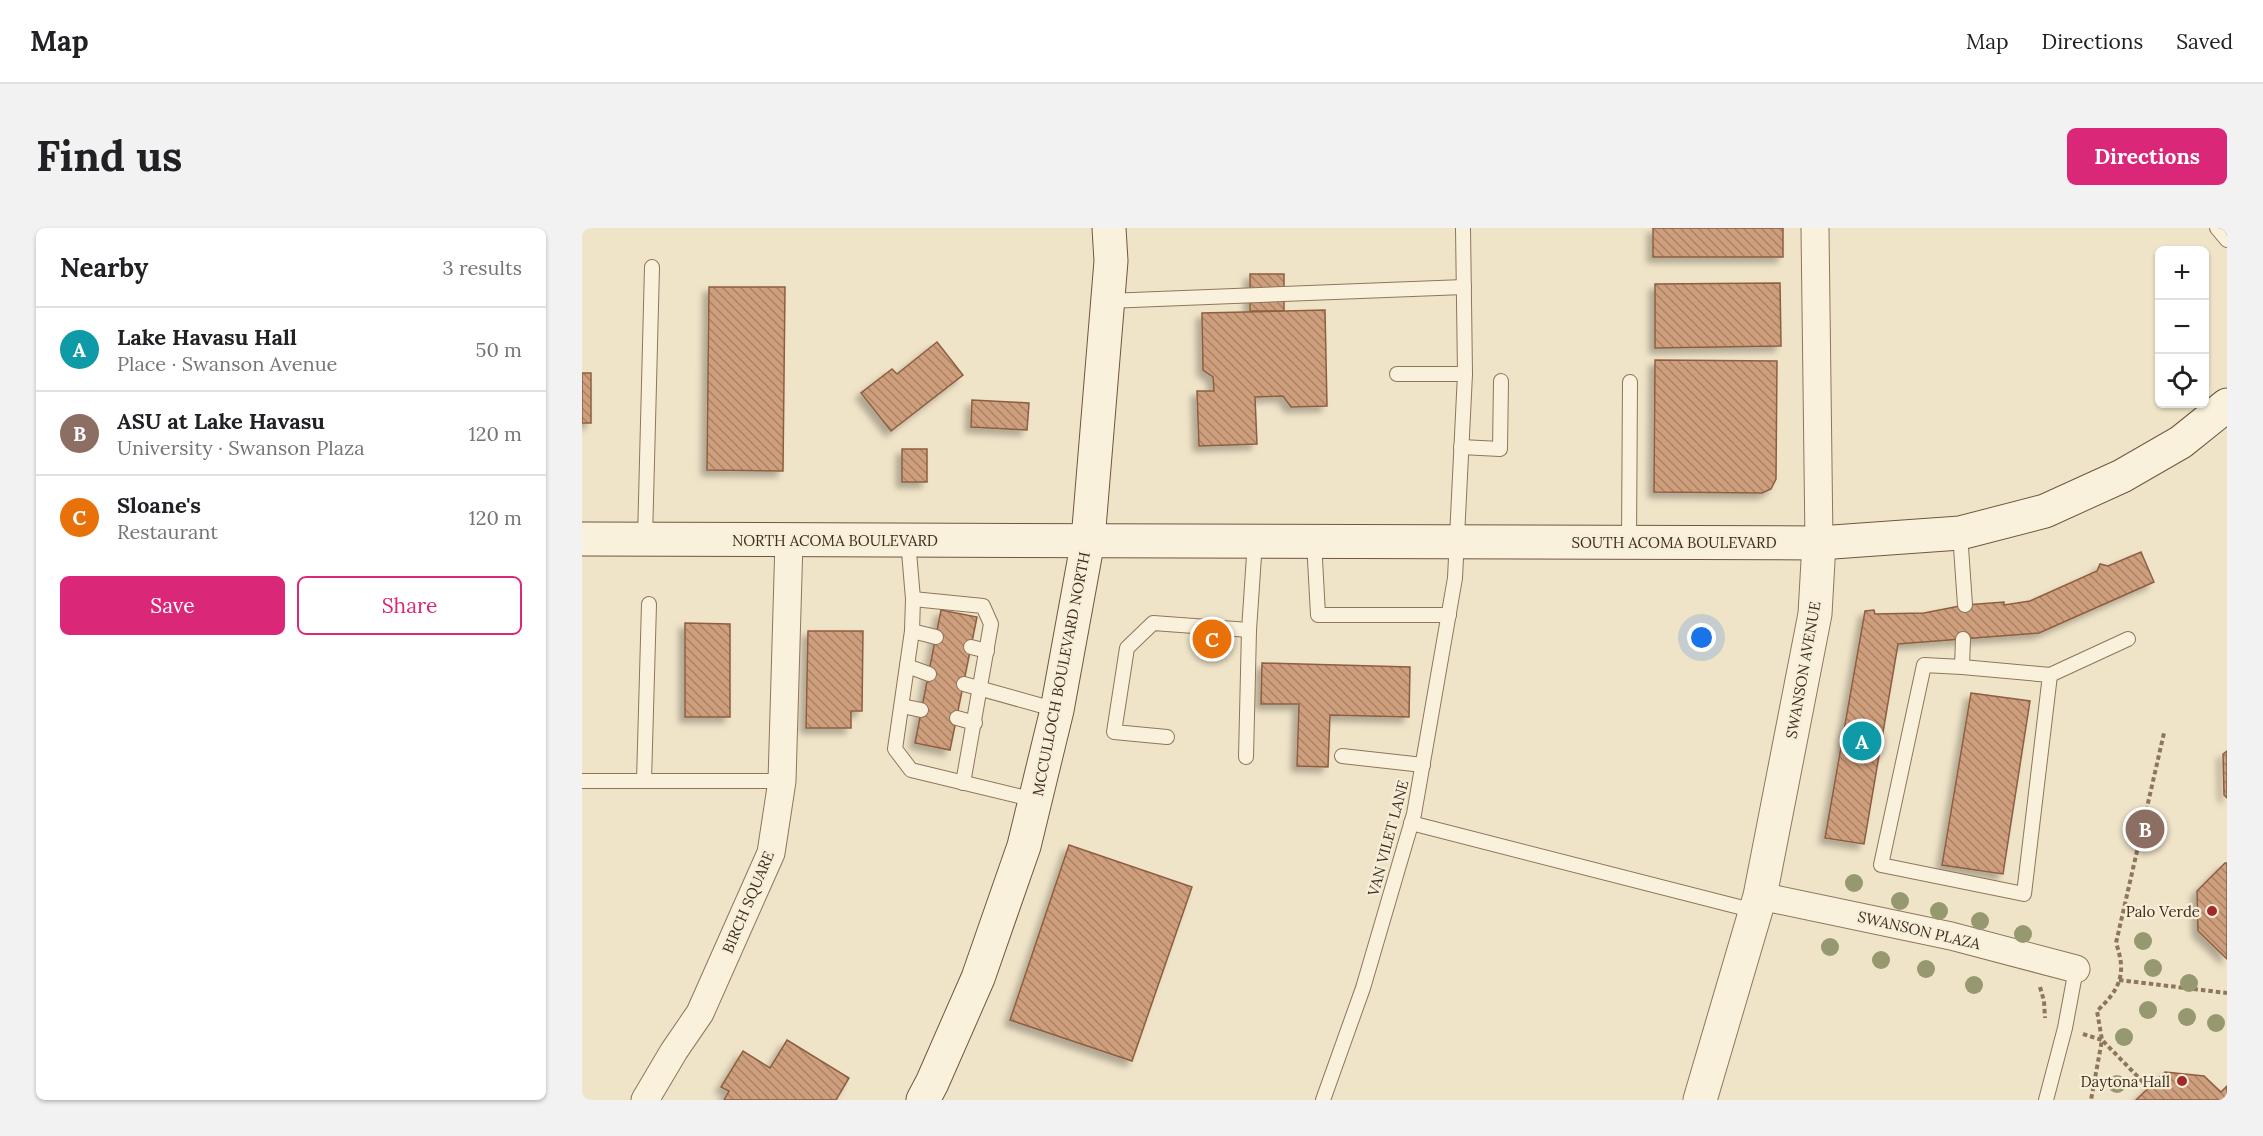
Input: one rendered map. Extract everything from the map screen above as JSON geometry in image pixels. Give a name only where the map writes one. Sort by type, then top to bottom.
[{"type":"main road","name":"MCCULLOCH BOULEVARD NORTH","points":[[923,1100],[978,978],[1024,846],[1057,710],[1088,540],[1111,261],[1110,228]]},
{"type":"main road","name":"SOUTH ACOMA BOULEVARD","points":[[1088,540],[1819,543],[1960,533],[2045,511],[2122,476],[2181,442],[2227,405]]},
{"type":"main road","name":"NORTH ACOMA BOULEVARD","points":[[582,539],[1088,540]]},
{"type":"main road","name":"SWANSON AVENUE","points":[[1700,1100],[1758,903],[1815,614],[1819,543]]},
{"type":"street","name":"SWANSON AVENUE","points":[[1815,228],[1819,543]]},
{"type":"street","name":"BIRCH SQUARE","points":[[645,1100],[700,1013],[771,853],[782,781],[789,541]]},
{"type":"street","name":"SWANSON PLAZA","points":[[1758,903],[1951,936],[2076,969]]},
{"type":"lane","name":"VAN VILET LANE","points":[[1323,1100],[1363,988],[1411,824],[1455,578],[1465,374],[1464,228]]},
{"type":"lane","points":[[2217,228],[2227,240]]},
{"type":"lane","points":[[645,539],[652,267]]},
{"type":"lane","points":[[1107,301],[1464,287]]},
{"type":"lane","points":[[1397,374],[1465,374]]},
{"type":"lane","points":[[1461,447],[1500,449],[1501,381]]},
{"type":"lane","points":[[1629,542],[1630,382]]},
{"type":"lane","points":[[1960,533],[1965,605]]},
{"type":"lane","points":[[908,540],[913,599],[912,631],[895,749],[911,770],[1036,801]]},
{"type":"lane","points":[[1246,757],[1249,630],[1255,541]]},
{"type":"lane","points":[[1314,541],[1318,615],[1449,615]]},
{"type":"lane","points":[[913,599],[983,606],[991,624],[963,783]]},
{"type":"lane","points":[[644,781],[649,604]]},
{"type":"lane","points":[[1167,737],[1114,732],[1127,648],[1153,623],[1249,630]]},
{"type":"lane","points":[[912,631],[936,637]]},
{"type":"lane","points":[[1962,667],[1963,639]]},
{"type":"lane","points":[[2050,675],[2024,894],[1881,865],[1924,665],[2050,675],[2128,639]]},
{"type":"lane","points":[[971,647],[987,651]]},
{"type":"lane","points":[[907,666],[929,674]]},
{"type":"lane","points":[[964,684],[1057,710]]},
{"type":"lane","points":[[902,706],[921,710]]},
{"type":"lane","points":[[957,718],[975,723]]},
{"type":"lane","points":[[1342,756],[1423,765]]},
{"type":"lane","points":[[582,781],[782,781]]},
{"type":"lane","points":[[1411,824],[1758,903]]},
{"type":"lane","points":[[2046,1100],[2065,1028],[2076,969]]},
{"type":"path","points":[[2143,1082],[2102,1040],[2097,1011],[2112,995],[2120,980],[2121,963],[2116,943],[2164,733]]},
{"type":"path","points":[[2120,980],[2227,993]]},
{"type":"building","points":[[1653,228],[1783,228],[1783,257],[1653,257]]},
{"type":"building","points":[[1250,274],[1284,274],[1284,311],[1250,311]]},
{"type":"building","points":[[1780,283],[1781,346],[1655,348],[1655,284]]},
{"type":"building","points":[[709,287],[785,287],[783,471],[707,470]]},
{"type":"building","points":[[1325,310],[1327,406],[1291,407],[1283,396],[1255,397],[1257,444],[1199,446],[1197,391],[1214,391],[1213,377],[1203,370],[1202,313]]},
{"type":"building","points":[[937,342],[963,375],[891,431],[861,393],[892,369],[897,374]]},
{"type":"building","points":[[1655,360],[1777,361],[1776,479],[1771,489],[1762,493],[1654,492]]},
{"type":"building","points":[[582,373],[591,373],[591,423],[582,423]]},
{"type":"building","points":[[972,400],[1029,403],[1027,430],[971,427]]},
{"type":"building","points":[[902,449],[927,449],[927,482],[902,482]]},
{"type":"building","points":[[2141,552],[2154,582],[2039,633],[1898,644],[1864,844],[1825,838],[1865,611],[1874,610],[1875,614],[1924,613],[1965,605],[2004,602],[2004,605],[2030,601],[2097,571],[2100,564],[2108,566]]},
{"type":"building","points":[[941,610],[977,617],[950,750],[915,743]]},
{"type":"building","points":[[685,623],[730,624],[730,717],[685,717]]},
{"type":"building","points":[[808,631],[863,631],[862,711],[851,711],[851,728],[806,728]]},
{"type":"building","points":[[1262,663],[1410,667],[1409,717],[1330,715],[1328,767],[1297,766],[1299,704],[1261,704]]},
{"type":"building","points":[[1971,693],[2030,701],[2003,874],[1942,865]]},
{"type":"building","points":[[2227,751],[2227,798],[2224,795],[2223,754]]},
{"type":"building","points":[[1069,845],[1192,887],[1132,1061],[1010,1020]]},
{"type":"building","name":"Palo Verde","points":[[2227,863],[2227,959],[2198,931],[2197,891]]},
{"type":"building","points":[[787,1040],[849,1078],[836,1100],[724,1100],[729,1091],[721,1087],[743,1051],[770,1068]]},
{"type":"building","name":"Daytona Hall","points":[[2165,1072],[2204,1076],[2221,1092],[2227,1086],[2227,1100],[2136,1100]]},
{"type":"place","name":"Sloane's","points":[[1212,639]]},
{"type":"place","name":"Lake Havasu Hall","points":[[1862,741]]},
{"type":"place","name":"ASU at Lake Havasu","points":[[2145,829]]},
{"type":"place","name":"Palo Verde","points":[[2212,911]]},
{"type":"place","name":"Daytona Hall","points":[[2182,1081]]}]
